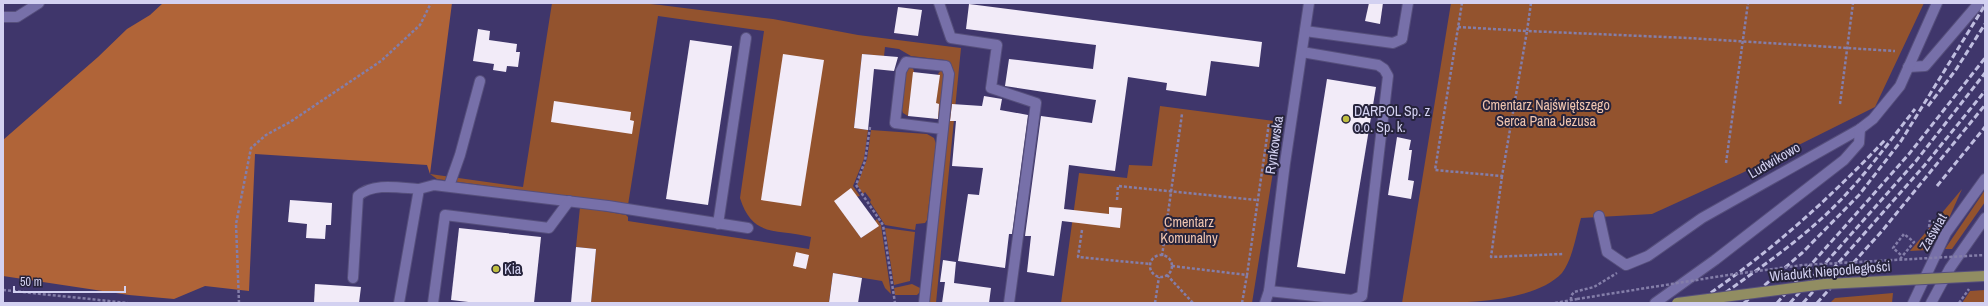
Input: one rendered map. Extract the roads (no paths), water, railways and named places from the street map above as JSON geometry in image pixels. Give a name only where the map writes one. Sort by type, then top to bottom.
[{"type":"main road","name":"Wiadukt Niepodległości","points":[[1678,303],[1825,284],[1985,276]]},
{"type":"street","points":[[3,16],[17,17],[39,3]]},
{"type":"street","points":[[939,3],[951,38],[997,45],[992,88],[1036,103],[1009,303]]},
{"type":"street","name":"Rynkowska","points":[[1266,303],[1269,291],[1285,164],[1309,3]]},
{"type":"street","points":[[1306,31],[1393,42],[1402,39],[1408,3]]},
{"type":"street","name":"Ludwikowo","points":[[1600,216],[1607,252],[1626,265],[1648,256],[1702,218],[1820,150],[1860,129],[1873,119],[1900,86],[1937,3]]},
{"type":"street","points":[[1908,68],[1925,66],[1979,3]]},
{"type":"street","points":[[718,224],[746,38]]},
{"type":"street","points":[[1269,291],[1352,300],[1362,296],[1388,76],[1384,69],[1378,65],[1302,52]]},
{"type":"street","points":[[924,303],[949,70],[946,66],[906,62],[901,71],[895,123],[942,129]]},
{"type":"street","points":[[450,186],[480,81]]},
{"type":"street","points":[[1655,303],[1715,260],[1844,160],[1859,143],[1860,129]]},
{"type":"street","name":"Zaświat","points":[[1913,303],[1943,238],[1985,179]]},
{"type":"street","points":[[353,278],[358,196],[363,191],[380,187],[419,189],[434,185],[450,186],[748,228]]},
{"type":"street","points":[[399,303],[419,189]]},
{"type":"street","points":[[433,303],[445,215],[550,228],[569,202]]},
{"type":"street","points":[[1931,303],[1950,268],[1985,218]]},
{"type":"street","name":"Rynkowska","points":[[1269,291],[1271,303]]},
{"type":"railway","points":[[1744,303],[1802,253],[1859,195],[1901,141],[1985,5]]},
{"type":"railway","points":[[1928,106],[1955,71],[1985,24]]},
{"type":"railway","points":[[1777,303],[1909,154],[1985,58]]},
{"type":"railway","points":[[1790,303],[1916,161],[1985,73]]},
{"type":"railway","points":[[1803,303],[1924,166],[1985,91]]},
{"type":"railway","points":[[1817,303],[1882,231],[1985,105]]},
{"type":"railway","points":[[1711,303],[1767,263],[1820,220],[1846,194],[1870,166],[1915,109]]},
{"type":"railway","points":[[1937,186],[1985,127]]},
{"type":"railway","points":[[1696,303],[1772,247],[1818,206],[1885,140]]},
{"type":"place","name":"DARPOL Sp. z o.o. Sp. k.","points":[[1346,119]]},
{"type":"place","name":"Kia","points":[[496,269]]},
{"type":"park label","name":"Cmentarz Najświętszego Serca Pana Jezusa","points":[[1546,114]]},
{"type":"park label","name":"Cmentarz Komunalny","points":[[1189,230]]}]
